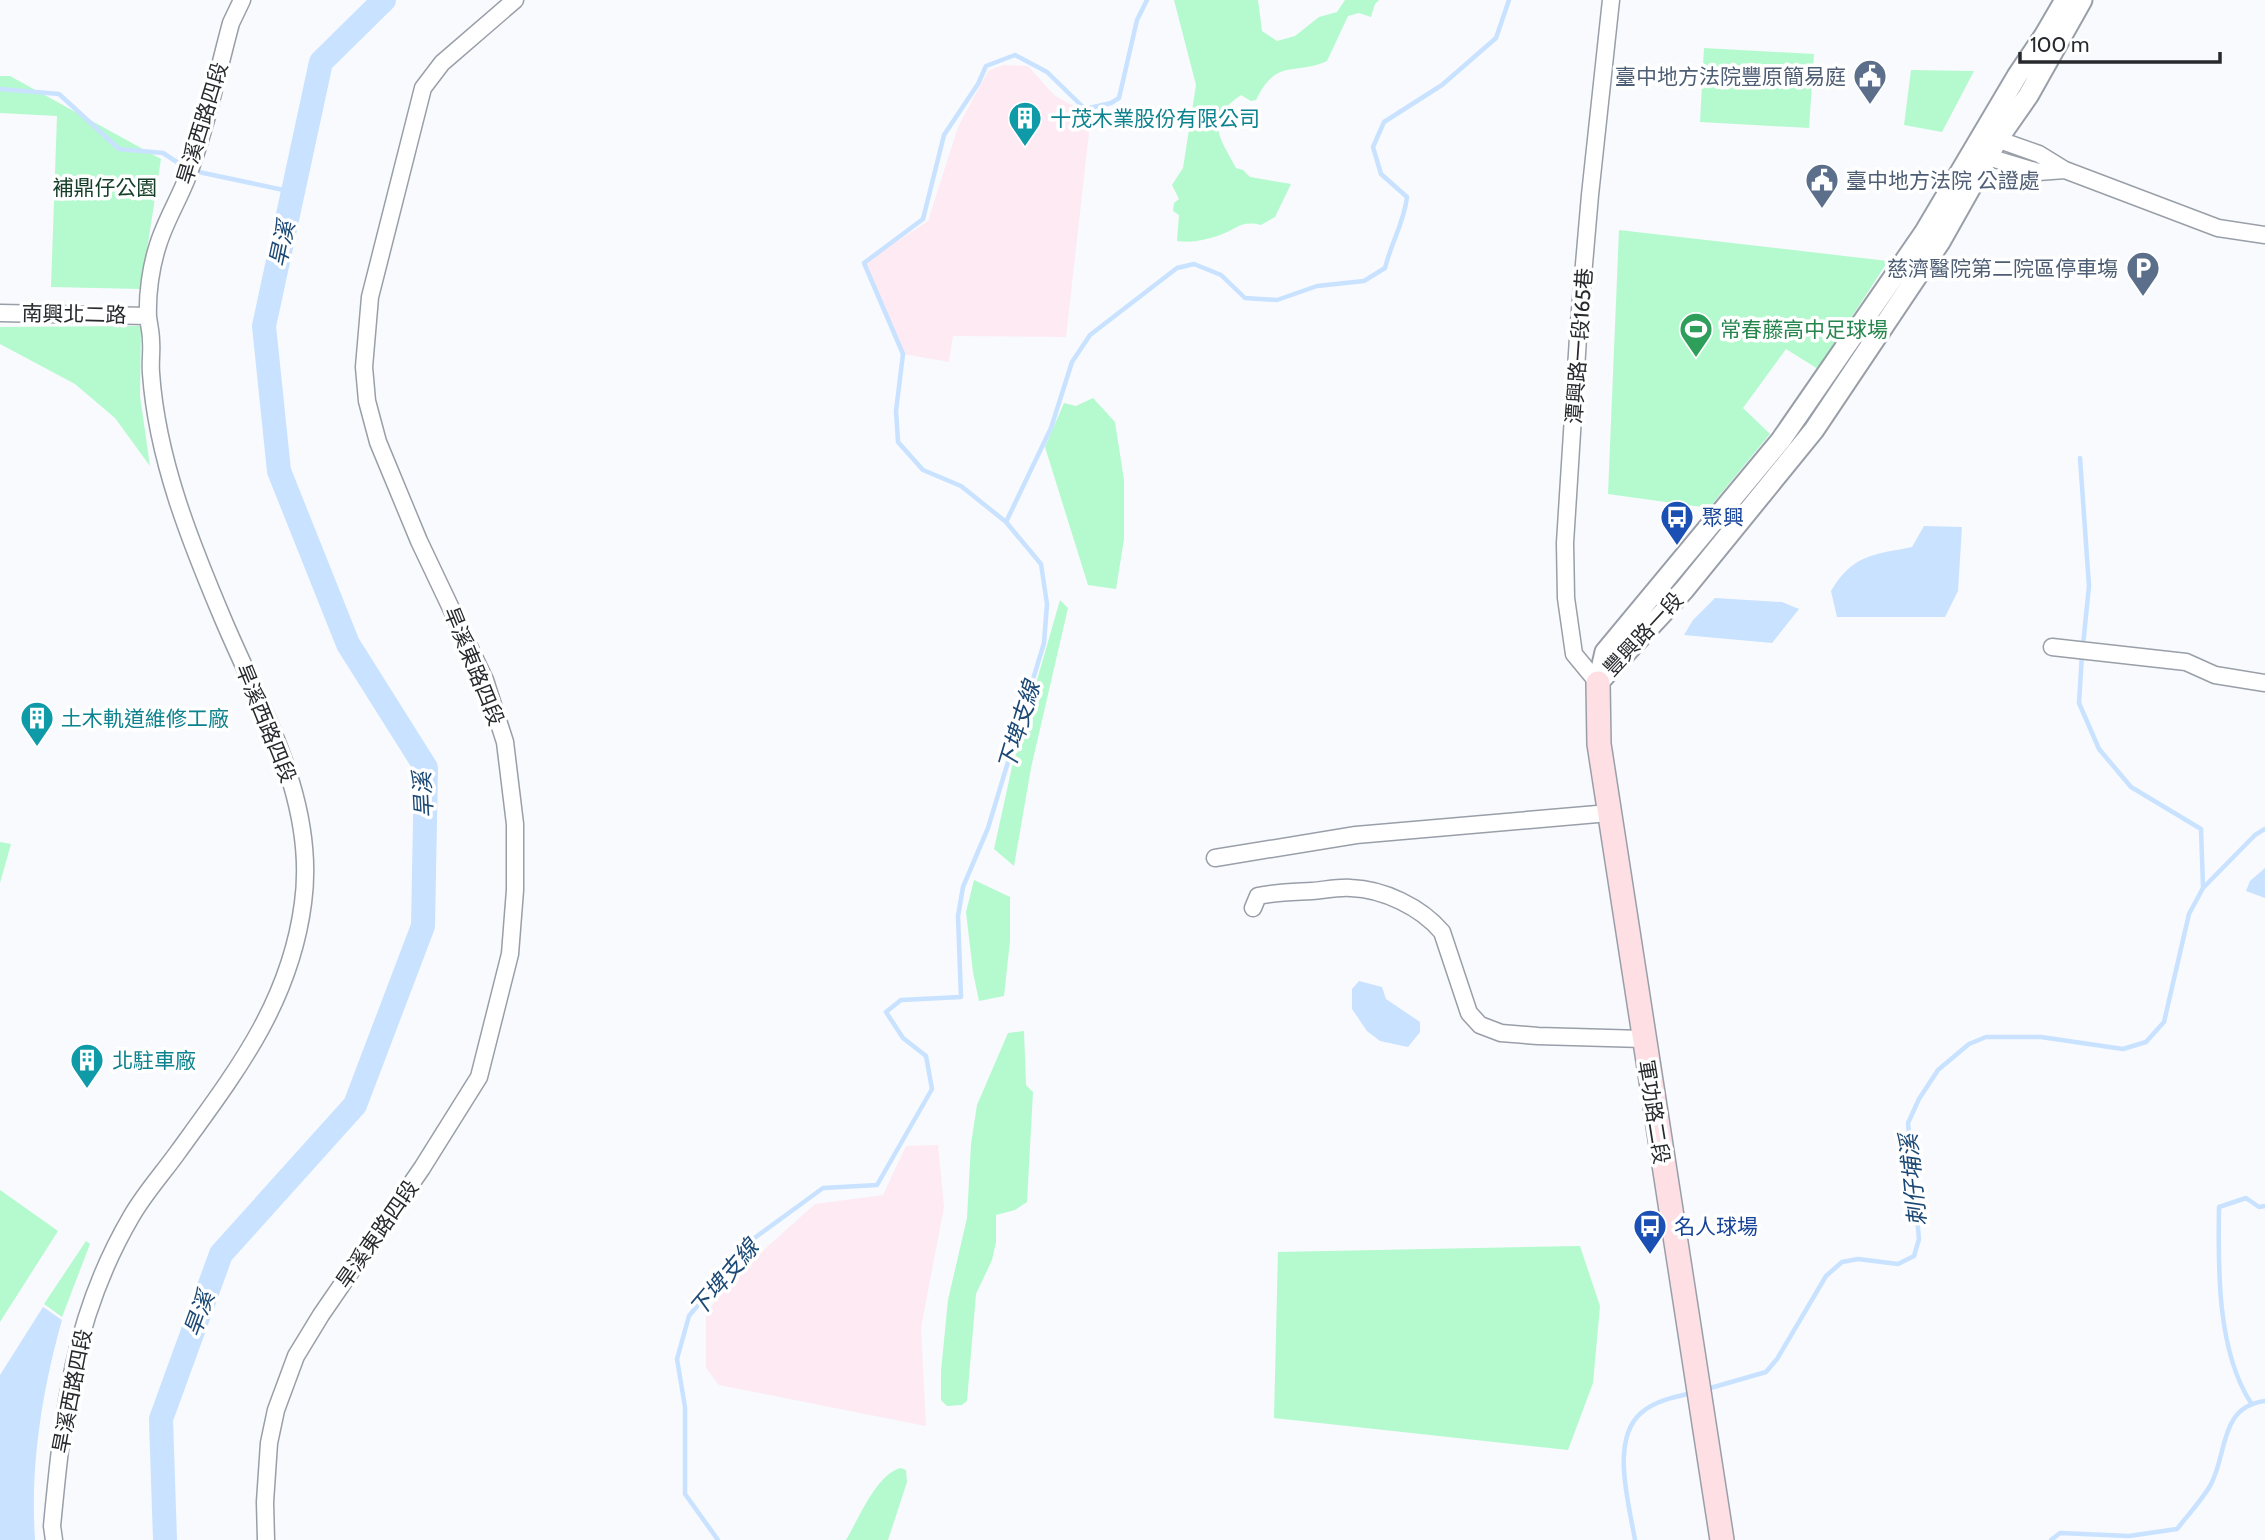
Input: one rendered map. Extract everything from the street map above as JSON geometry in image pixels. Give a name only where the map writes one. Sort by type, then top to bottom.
[{"type":"main road","name":"軍功路二段","points":[[1598,683],[1599,744],[1721,1540]]},
{"type":"street","name":"旱溪西路四段","points":[[54,1540],[52,1526],[64,1407],[80,1333],[106,1266],[132,1214],[246,1058],[276,1001],[295,947],[304,900],[304,853],[295,797],[277,739],[224,621],[185,524],[161,444],[151,372],[148,316],[156,249],[189,171],[231,23],[242,0]]},
{"type":"street","name":"旱溪東路四段","points":[[266,1540],[265,1502],[269,1443],[276,1410],[296,1356],[422,1168],[479,1077],[510,954],[515,890],[515,824],[505,742],[485,680],[419,541],[378,442],[367,401],[365,367],[370,297],[424,88],[442,63],[515,0]]},
{"type":"street","name":"潭興路一段165巷","points":[[1598,683],[1574,654],[1566,598],[1565,543],[1588,208],[1611,0]]},
{"type":"street","name":"豐興路一段","points":[[1598,683],[1684,590],[1814,430],[1940,242],[1985,146],[2064,0]]},
{"type":"street","name":"豐興路一段","points":[[1985,146],[2028,96],[2082,0]]},
{"type":"street","points":[[1985,146],[2038,172],[2065,170],[2218,228],[2265,235]]},
{"type":"street","name":"南興北二路","points":[[0,313],[148,316]]},
{"type":"street","points":[[2052,647],[2186,662],[2215,675],[2265,683]]},
{"type":"street","points":[[1215,858],[1356,835],[1609,813]]},
{"type":"street","points":[[1253,908],[1258,896],[1272,893],[1351,887],[1383,894],[1409,905],[1435,923],[1442,932],[1469,1013],[1480,1025],[1501,1033],[1643,1039]]},
{"type":"shaded area","name":"十茂木業股份有限公司","points":[[1003,65],[1028,66],[1055,96],[1091,115],[1066,337],[953,336],[949,362],[903,354],[864,263],[928,221],[958,127],[988,71]]},
{"type":"shaded area","points":[[938,1145],[944,1207],[921,1328],[926,1426],[719,1385],[706,1368],[706,1314],[730,1280],[815,1204],[883,1195],[906,1146]]},
{"type":"green space","points":[[1174,0],[1258,0],[1262,31],[1277,41],[1295,36],[1319,17],[1337,12],[1345,0],[1379,0],[1371,17],[1359,13],[1348,16],[1327,61],[1279,73],[1271,78],[1256,100],[1251,101],[1241,95],[1222,112],[1218,129],[1220,137],[1236,168],[1243,170],[1250,177],[1291,184],[1275,217],[1261,225],[1244,224],[1204,240],[1177,241],[1179,215],[1173,211],[1174,203],[1179,199],[1172,185],[1183,168],[1196,85]]},
{"type":"green space","points":[[1704,48],[1814,54],[1809,128],[1700,122]]},
{"type":"green space","points":[[1911,70],[1974,71],[1942,132],[1904,125]]},
{"type":"green space","name":"補鼎仔公園","points":[[0,76],[10,76],[161,159],[141,289],[51,287],[57,116],[0,113]]},
{"type":"green space","name":"常春藤高中足球場","points":[[1619,230],[1888,261],[1818,369],[1786,349],[1743,408],[1770,434],[1709,508],[1608,494]]},
{"type":"green space","points":[[141,326],[140,396],[150,466],[115,418],[75,384],[0,344],[0,327]]},
{"type":"green space","points":[[1093,398],[1115,422],[1124,480],[1124,539],[1116,589],[1088,585],[1045,447],[1064,403],[1076,406]]},
{"type":"green space","points":[[1060,600],[1068,608],[1031,768],[1014,866],[994,849],[1012,767]]},
{"type":"green space","points":[[0,842],[11,844],[0,883]]},
{"type":"green space","points":[[974,880],[1010,897],[1010,941],[1004,996],[979,1001],[966,912]]},
{"type":"green space","points":[[1024,1031],[1026,1085],[1033,1092],[1027,1202],[1015,1210],[996,1215],[996,1242],[992,1260],[976,1294],[967,1401],[962,1405],[947,1406],[941,1400],[941,1371],[948,1300],[967,1218],[971,1144],[977,1105],[1008,1033]]},
{"type":"green space","points":[[0,1190],[58,1231],[0,1322]]},
{"type":"green space","points":[[86,1241],[90,1244],[62,1317],[44,1304]]},
{"type":"green space","points":[[1580,1246],[1600,1306],[1593,1383],[1568,1450],[1274,1418],[1278,1252]]},
{"type":"green space","points":[[901,1468],[906,1470],[907,1482],[888,1540],[846,1540],[876,1488],[892,1472]]},
{"type":"water","points":[[1924,526],[1962,527],[1958,591],[1945,617],[1837,617],[1831,591],[1847,570],[1865,558],[1912,547]]},
{"type":"water","points":[[1715,598],[1782,602],[1799,609],[1772,643],[1684,635],[1693,620]]},
{"type":"water","points":[[2265,868],[2265,898],[2246,891],[2250,881]]},
{"type":"water","points":[[1359,981],[1382,987],[1386,999],[1420,1022],[1420,1032],[1408,1047],[1380,1041],[1367,1031],[1352,1009],[1352,989]]},
{"type":"water","points":[[43,1307],[62,1320],[39,1429],[34,1484],[35,1540],[0,1540],[0,1375]]},
{"type":"waterway","name":"旱溪","points":[[165,1540],[161,1419],[221,1254],[355,1105],[423,926],[426,768],[348,644],[279,471],[264,326],[321,62],[384,0]]},
{"type":"waterway","name":"下埤支線","points":[[718,1540],[685,1494],[685,1407],[677,1359],[689,1316],[749,1242],[823,1188],[877,1185],[932,1089],[926,1056],[903,1038],[886,1012],[901,1000],[961,997],[958,916],[963,887],[988,828],[1044,643],[1047,604],[1041,564],[1006,522],[961,486],[923,470],[898,442],[896,411],[903,354],[864,263],[923,219],[944,135],[978,84],[986,66],[1015,55],[1047,72],[1085,109],[1111,103],[1119,98],[1137,20],[1147,0]]},
{"type":"waterway","points":[[1006,522],[1051,428],[1072,362],[1090,335],[1177,268],[1194,264],[1221,275],[1245,298],[1277,300],[1317,286],[1364,281],[1385,268],[1407,197],[1381,174],[1373,147],[1384,122],[1442,85],[1496,38],[1509,0]]},
{"type":"waterway","points":[[0,89],[59,94],[119,149],[163,153],[186,168]]},
{"type":"waterway","points":[[194,171],[293,192]]},
{"type":"waterway","points":[[2080,458],[2089,586],[2083,645]]},
{"type":"waterway","points":[[2082,654],[2079,703],[2099,749],[2131,787],[2201,829],[2203,887]]},
{"type":"waterway","name":"刺仔埔溪","points":[[1707,1389],[1766,1372],[1777,1359],[1826,1276],[1842,1262],[1858,1259],[1898,1264],[1914,1256],[1919,1239],[1908,1123],[1919,1099],[1938,1070],[1969,1044],[1986,1037],[2041,1037],[2123,1049],[2146,1042],[2164,1022],[2189,914],[2203,888],[2255,835],[2265,829]]},
{"type":"waterway","points":[[2251,1403],[2240,1382],[2226,1334],[2220,1282],[2219,1207],[2246,1198],[2259,1207],[2265,1206]]},
{"type":"waterway","name":"刺仔埔溪","points":[[1635,1540],[1624,1473],[1626,1439],[1641,1413],[1652,1405],[1692,1393]]},
{"type":"waterway","points":[[2051,1540],[2060,1533],[2129,1536],[2177,1529],[2210,1486],[2232,1422],[2239,1412],[2250,1405],[2265,1401]]},
{"type":"place","name":"臺中地方法院豐原簡易庭","points":[[1870,106]]},
{"type":"place","name":"十茂木業股份有限公司","points":[[1025,148]]},
{"type":"place","name":"臺中地方法院 公證處","points":[[1822,210]]},
{"type":"place","name":"慈濟醫院第二院區停車塲","points":[[2143,298]]},
{"type":"place","name":"常春藤高中足球場","points":[[1696,359]]},
{"type":"place","name":"聚興","points":[[1677,547]]},
{"type":"place","name":"土木軌道維修工廠","points":[[37,748]]},
{"type":"place","name":"北駐車廠","points":[[87,1090]]},
{"type":"place","name":"名人球場","points":[[1650,1256]]}]
